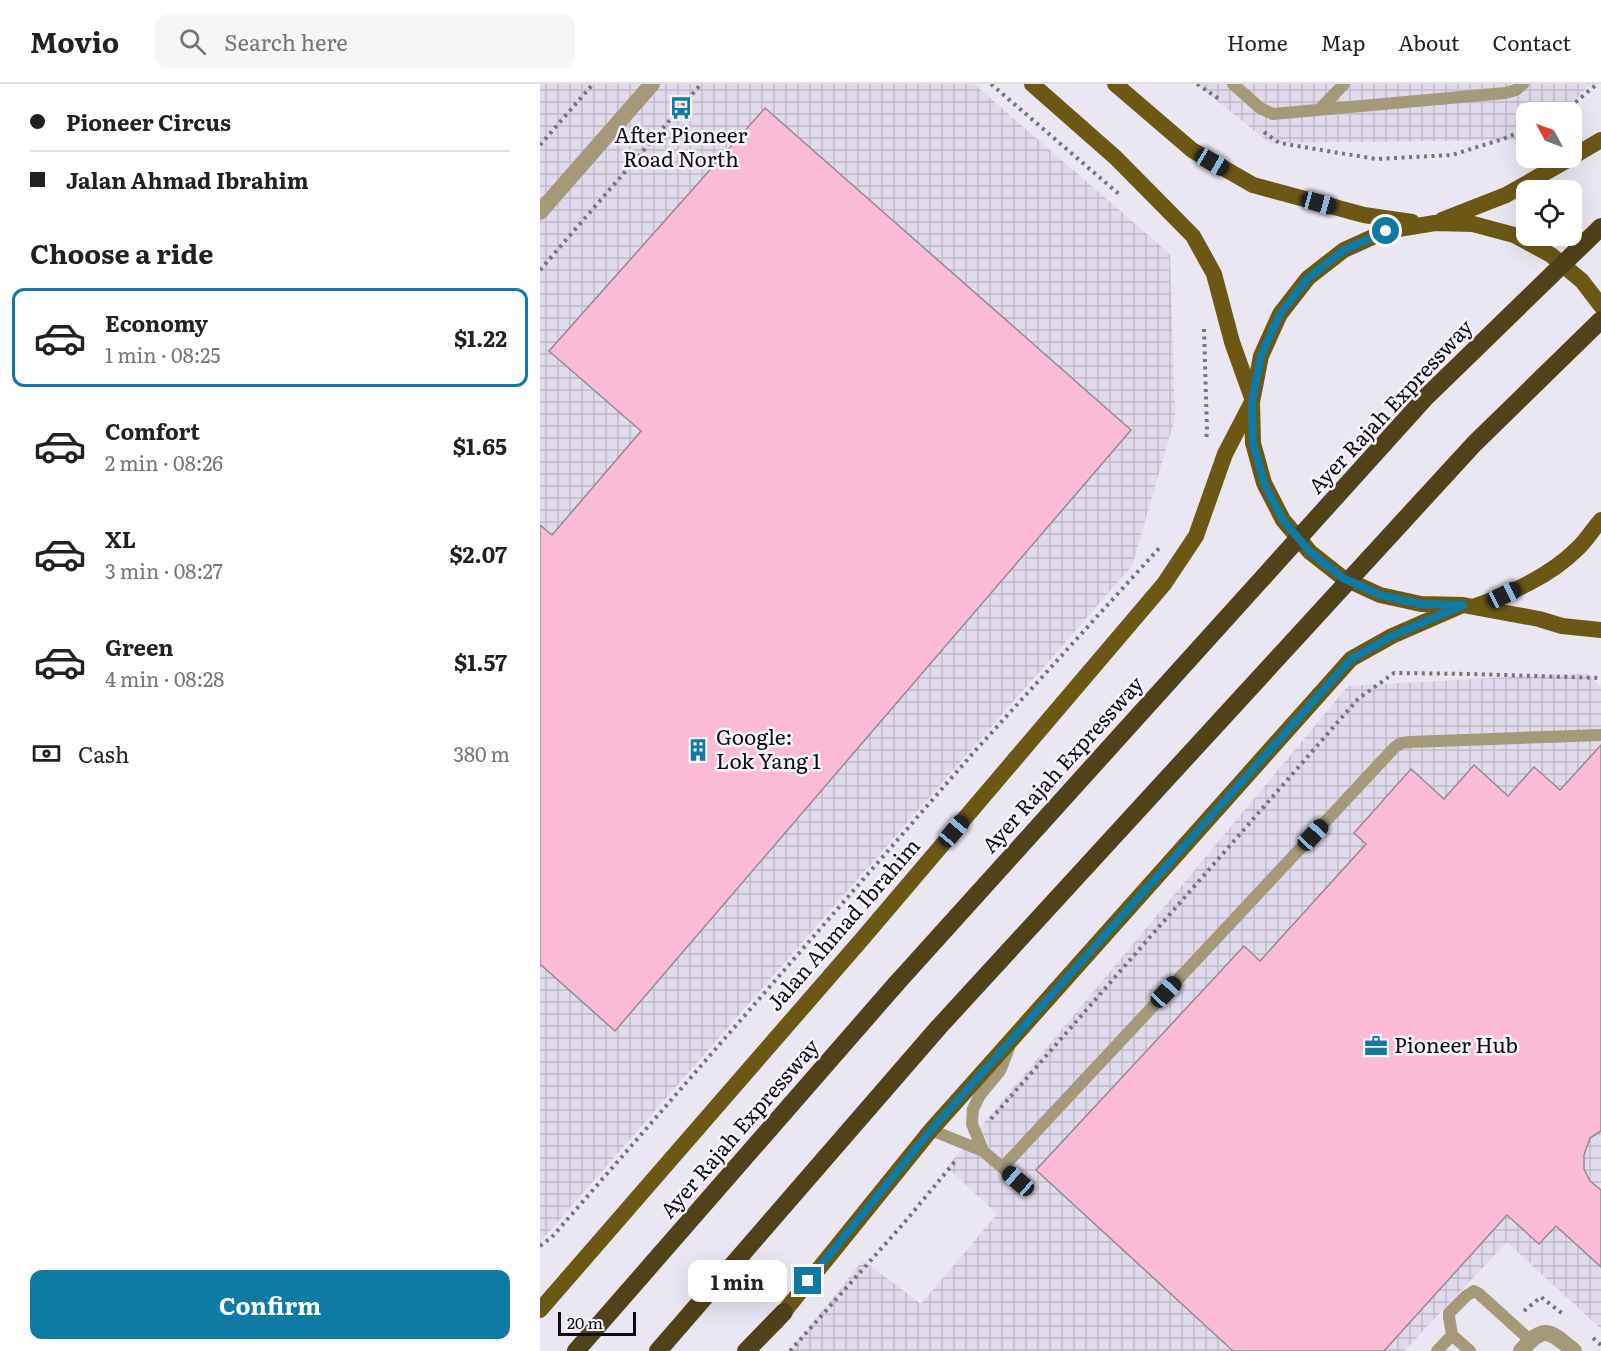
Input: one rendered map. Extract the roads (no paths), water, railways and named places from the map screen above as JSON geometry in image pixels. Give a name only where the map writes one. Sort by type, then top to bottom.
[{"type":"highway","name":"Ayer Rajah Expressway","points":[[576,1351],[896,984],[1426,397],[1601,227]]},
{"type":"highway","points":[[658,1351],[938,1028],[1474,444],[1601,321]]},
{"type":"highway","points":[[746,1351],[784,1312]]},
{"type":"main road","points":[[1032,84],[1116,158],[1193,236],[1214,274],[1232,342],[1252,401]]},
{"type":"main road","points":[[1115,84],[1192,150],[1253,185],[1364,215],[1430,223],[1473,224],[1514,235],[1551,255],[1582,281],[1601,306]]},
{"type":"main road","points":[[1582,151],[1601,140]]},
{"type":"main road","points":[[1553,168],[1506,195],[1430,223],[1386,231],[1344,250],[1308,278],[1280,314],[1261,356],[1252,401],[1253,443],[1264,483],[1283,520],[1310,552],[1343,578],[1380,595],[1421,604],[1469,606],[1539,619],[1562,626],[1601,630]]},
{"type":"main road","name":"Jalan Ahmad Ibrahim","points":[[544,1302],[863,938],[1164,584],[1196,536],[1225,454],[1252,401]]},
{"type":"main road","points":[[753,1351],[931,1130],[1351,659],[1392,636],[1504,595],[1543,576],[1577,549],[1601,520]]},
{"type":"street","points":[[540,212],[652,84]]},
{"type":"street","points":[[1526,1346],[1540,1333],[1555,1334],[1574,1351]]},
{"type":"lane","points":[[1233,84],[1266,112],[1273,114],[1505,93],[1516,90],[1523,84]]},
{"type":"lane","points":[[1318,110],[1344,84]]},
{"type":"lane","points":[[1003,1167],[1401,743],[1601,735]]},
{"type":"lane","points":[[973,1141],[973,1109],[980,1095],[1000,1071],[1012,1039]]},
{"type":"lane","points":[[931,1130],[973,1141],[1018,1181]]},
{"type":"lane","points":[[1470,1351],[1452,1335],[1449,1313],[1466,1296],[1474,1292],[1478,1293],[1526,1346]]},
{"type":"lane","points":[[1437,1351],[1452,1335]]},
{"type":"place","name":"After Pioneer Road North","points":[[681,108]]},
{"type":"place","name":"Google: Lok Yang 1","points":[[698,750]]},
{"type":"place","name":"Pioneer Hub","points":[[1376,1046]]}]
